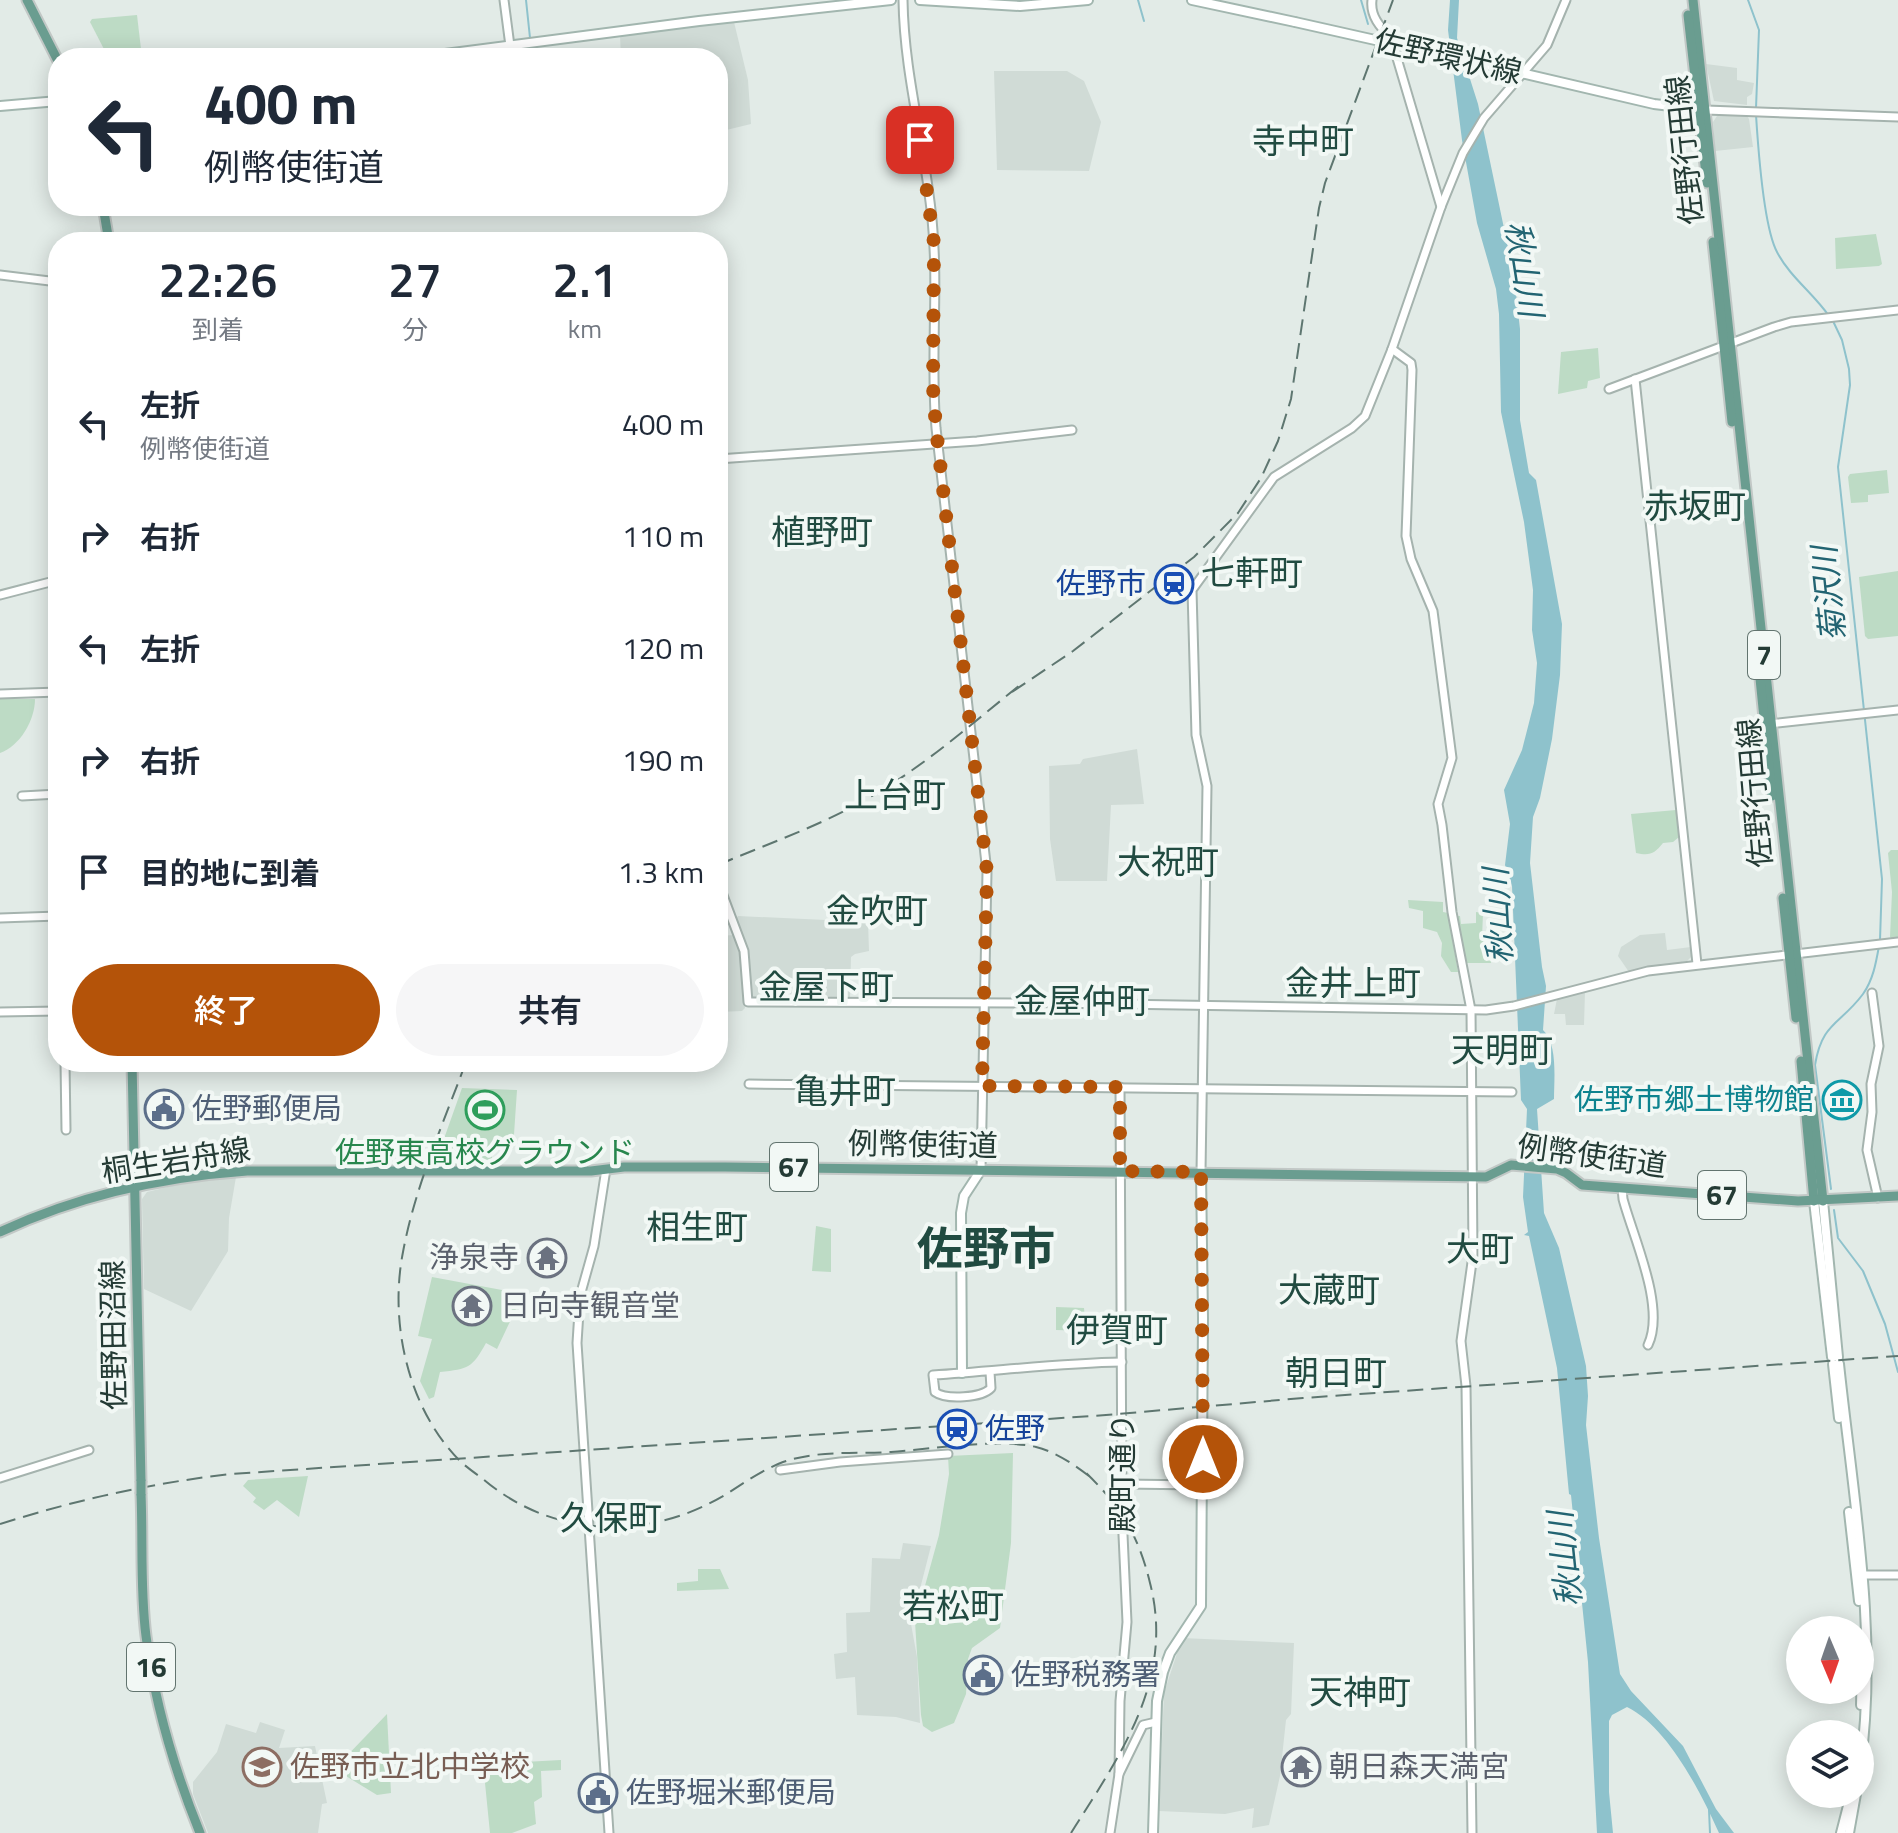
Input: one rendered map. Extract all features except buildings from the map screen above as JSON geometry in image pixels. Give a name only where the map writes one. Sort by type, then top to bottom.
[{"type":"main road","points":[[27,0],[51,48]]},
{"type":"main road","points":[[494,48],[891,0]]},
{"type":"main road","points":[[920,0],[1009,6],[1088,0]]},
{"type":"main road","name":"佐野環状線","points":[[1192,0],[1654,104],[1702,110]]},
{"type":"main road","name":"佐野行田線","points":[[1690,0],[1818,1201]]},
{"type":"main road","points":[[0,106],[48,102]]},
{"type":"main road","name":"佐野田沼線","points":[[132,1072],[145,1633],[171,1754],[200,1833]]},
{"type":"main road","name":"例幣使街道","points":[[606,1169],[696,1166],[1490,1176],[1506,1166],[1516,1165],[1566,1173],[1582,1185],[1818,1201],[1898,1196]]},
{"type":"main road","name":"桐生岩舟線","points":[[0,1232],[37,1217],[135,1187],[195,1176],[247,1171],[606,1169]]},
{"type":"main road","points":[[962,1373],[961,1213],[964,1196],[981,1170]]},
{"type":"main road","points":[[1153,1833],[1160,1683],[1166,1662],[1201,1606],[1201,1172]]},
{"type":"main road","points":[[1818,1201],[1859,1575],[1867,1672],[1864,1720]]},
{"type":"main road","points":[[1859,1575],[1862,1659],[1860,1720]]},
{"type":"main road","points":[[1841,1833],[1849,1808]]},
{"type":"main road","points":[[1849,1833],[1852,1808]]},
{"type":"street","points":[[504,0],[510,46]]},
{"type":"street","points":[[903,0],[907,64],[932,218],[935,263],[933,388],[987,872],[981,1170]]},
{"type":"street","points":[[1372,0],[1371,12],[1391,38],[1441,207]]},
{"type":"street","points":[[1201,1172],[1207,786],[1196,735],[1191,592],[1274,477],[1352,428],[1365,416],[1458,165],[1493,107],[1550,40],[1566,0]]},
{"type":"street","points":[[1702,110],[1898,117]]},
{"type":"street","points":[[0,275],[48,281]]},
{"type":"street","points":[[1609,389],[1727,343],[1791,322],[1898,310]]},
{"type":"street","points":[[1392,349],[1411,363],[1412,370],[1406,536],[1411,559],[1433,611],[1452,758],[1438,804],[1451,906],[1471,1010],[1472,1270],[1461,1334],[1466,1386],[1472,1833]]},
{"type":"street","points":[[1635,379],[1697,964]]},
{"type":"street","points":[[728,458],[938,444],[1072,430]]},
{"type":"street","points":[[0,595],[48,583]]},
{"type":"street","points":[[0,694],[48,692]]},
{"type":"street","points":[[1769,724],[1898,710]]},
{"type":"street","points":[[22,796],[48,795]]},
{"type":"street","points":[[728,909],[744,951],[748,1002],[1471,1010],[1514,1006],[1637,973],[1898,942]]},
{"type":"street","points":[[0,918],[48,916]]},
{"type":"street","points":[[1872,993],[1879,1046],[1871,1080],[1872,1112],[1867,1150],[1878,1198]]},
{"type":"street","points":[[0,1012],[48,1011]]},
{"type":"street","points":[[65,1072],[66,1130]]},
{"type":"street","points":[[749,1084],[1512,1092]]},
{"type":"street","name":"殿町通り","points":[[1119,1774],[1120,1701],[1126,1650],[1120,1087]]},
{"type":"street","points":[[606,1169],[594,1246],[580,1296],[577,1343],[609,1833]]},
{"type":"street","points":[[1622,1188],[1651,1301],[1653,1331],[1648,1345]]},
{"type":"street","points":[[990,1372],[989,1390],[983,1394],[937,1395],[934,1387],[933,1375],[990,1372],[1055,1363],[1122,1362]]},
{"type":"street","points":[[0,1478],[89,1450]]},
{"type":"street","points":[[780,1470],[948,1454]]},
{"type":"street","points":[[1122,1484],[1202,1485]]},
{"type":"street","points":[[1859,1575],[1898,1575]]},
{"type":"street","points":[[1110,1833],[1119,1774],[1143,1725],[1156,1722]]},
{"type":"shaded area","points":[[734,22],[748,80],[751,124],[728,130],[728,48],[621,48],[620,35]]},
{"type":"shaded area","points":[[1706,64],[1737,68],[1737,80],[1754,83],[1752,94],[1747,97],[1747,105],[1714,101]]},
{"type":"shaded area","points":[[994,71],[1067,71],[1084,81],[1101,122],[1089,171],[997,170]]},
{"type":"shaded area","points":[[1717,116],[1747,116],[1753,147],[1715,151],[1713,122]]},
{"type":"shaded area","points":[[1137,749],[1144,804],[1111,805],[1107,881],[1056,881],[1050,839],[1049,766],[1080,764],[1083,759]]},
{"type":"shaded area","points":[[738,916],[868,922],[869,951],[851,957],[850,999],[752,998],[748,955],[736,919]]},
{"type":"shaded area","points":[[1665,933],[1667,950],[1691,947],[1692,956],[1687,961],[1629,972],[1618,956],[1621,947],[1640,935]]},
{"type":"shaded area","points":[[728,935],[735,935],[742,958],[745,1008],[742,1011],[728,1012]]},
{"type":"shaded area","points":[[1585,992],[1584,1025],[1566,1025],[1565,1014],[1554,1014],[1557,999]]},
{"type":"shaded area","points":[[236,1177],[229,1218],[228,1251],[191,1311],[144,1289],[142,1199],[147,1192],[180,1184]]},
{"type":"shaded area","points":[[903,1543],[931,1546],[911,1624],[917,1657],[920,1723],[896,1717],[857,1715],[855,1677],[836,1679],[834,1654],[847,1652],[846,1613],[870,1612],[872,1558],[900,1559]]},
{"type":"shaded area","points":[[1182,1638],[1294,1643],[1291,1714],[1286,1720],[1280,1776],[1269,1825],[1252,1828],[1254,1808],[1225,1814],[1159,1811],[1164,1693]]},
{"type":"shaded area","name":"佐野市立北中学校","points":[[260,1722],[285,1730],[279,1748],[315,1746],[327,1803],[322,1804],[318,1833],[208,1833],[193,1794],[193,1782],[217,1752],[226,1724],[256,1733]]},
{"type":"green space","points":[[137,15],[141,48],[103,48],[90,22],[92,19]]},
{"type":"green space","points":[[1876,234],[1882,264],[1836,269],[1835,238]]},
{"type":"green space","points":[[1598,348],[1600,378],[1588,381],[1587,388],[1558,394],[1561,352]]},
{"type":"green space","points":[[1887,470],[1889,493],[1868,495],[1868,502],[1851,503],[1850,474]]},
{"type":"green space","points":[[1898,571],[1898,636],[1868,639],[1865,636],[1859,577]]},
{"type":"green space","points":[[0,699],[35,699],[25,731],[14,745],[0,753]]},
{"type":"green space","points":[[1676,810],[1679,837],[1673,842],[1663,843],[1651,853],[1636,853],[1631,814]]},
{"type":"green space","points":[[1898,850],[1898,938],[1892,939],[1888,853]]},
{"type":"green space","points":[[1408,900],[1443,902],[1443,912],[1448,913],[1458,972],[1451,972],[1441,956],[1442,943],[1437,932],[1423,928],[1423,911],[1409,908]]},
{"type":"green space","points":[[1476,912],[1483,913],[1482,938],[1488,939],[1491,963],[1465,963],[1456,916],[1460,916],[1461,924],[1476,923]]},
{"type":"green space","name":"佐野東高校グラウンド","points":[[462,1088],[517,1090],[513,1149],[478,1152],[478,1156],[492,1156],[492,1166],[435,1164]]},
{"type":"green space","points":[[816,1226],[831,1229],[831,1272],[812,1271]]},
{"type":"green space","points":[[432,1277],[523,1294],[497,1349],[486,1343],[469,1366],[440,1372],[434,1397],[429,1399],[420,1381],[432,1339],[418,1336]]},
{"type":"green space","points":[[1056,1307],[1084,1308],[1086,1331],[1056,1330]]},
{"type":"green space","points":[[1013,1453],[1011,1543],[1000,1628],[972,1648],[968,1659],[966,1694],[954,1723],[932,1732],[923,1726],[921,1715],[915,1622],[939,1535],[949,1474],[948,1456]]},
{"type":"green space","points":[[308,1476],[299,1517],[277,1500],[264,1510],[253,1502],[256,1498],[243,1486],[248,1480]]},
{"type":"green space","points":[[698,1569],[720,1569],[729,1589],[677,1591],[677,1583],[698,1581]]},
{"type":"green space","points":[[387,1714],[391,1793],[377,1795],[341,1773],[341,1762]]},
{"type":"green space","points":[[561,1760],[561,1770],[541,1771],[542,1797],[534,1802],[536,1824],[512,1833],[490,1833],[484,1773],[524,1771],[524,1762]]},
{"type":"water","points":[[1450,0],[1459,0],[1457,38],[1478,104],[1514,276],[1520,329],[1520,420],[1529,473],[1536,480],[1562,624],[1560,675],[1552,739],[1533,817],[1530,863],[1546,986],[1543,1030],[1551,1044],[1554,1062],[1554,1099],[1537,1109],[1544,1213],[1559,1248],[1586,1366],[1586,1425],[1599,1538],[1620,1674],[1631,1691],[1683,1746],[1716,1809],[1734,1833],[1719,1833],[1682,1762],[1656,1730],[1627,1707],[1612,1715],[1609,1721],[1609,1792],[1613,1833],[1597,1833],[1588,1662],[1557,1368],[1529,1236],[1524,1235],[1528,1232],[1523,1197],[1527,1109],[1521,1100],[1512,886],[1505,865],[1510,824],[1504,790],[1522,750],[1534,703],[1537,663],[1532,630],[1533,590],[1524,522],[1501,412],[1496,289],[1477,223],[1462,140],[1448,30]]},
{"type":"waterway","points":[[526,0],[530,38]]},
{"type":"waterway","points":[[1138,0],[1144,21]]},
{"type":"waterway","points":[[1361,0],[1368,24]]},
{"type":"waterway","name":"菊沢川","points":[[1748,0],[1759,30],[1756,108]]},
{"type":"waterway","name":"菊沢川","points":[[1756,115],[1762,185],[1772,240],[1788,269],[1829,316]]},
{"type":"waterway","name":"菊沢川","points":[[1833,321],[1842,340],[1849,369],[1850,385],[1838,467],[1882,879],[1880,940]]},
{"type":"waterway","name":"菊沢川","points":[[1831,1189],[1815,1065],[1827,1032],[1866,989],[1874,971],[1879,946]]},
{"type":"waterway","name":"菊沢川","points":[[1834,1210],[1838,1238],[1863,1271],[1885,1324],[1898,1372]]},
{"type":"waterway","points":[[1709,1810],[1710,1833]]},
{"type":"railway","points":[[1012,692],[1073,651],[1194,557],[1238,513],[1261,478],[1278,441],[1291,399],[1325,183],[1393,0]]},
{"type":"railway","points":[[728,861],[828,819],[884,789],[1020,685]]},
{"type":"railway","points":[[462,1072],[430,1156],[408,1228],[399,1279],[401,1335],[415,1390],[441,1439],[459,1460],[501,1493],[560,1520],[624,1527],[687,1513],[716,1500],[775,1465],[823,1454],[984,1444],[1020,1445],[1050,1452],[1089,1476]]},
{"type":"railway","points":[[0,1524],[114,1493],[231,1474],[1106,1415],[1898,1356]]},
{"type":"railway","points":[[1071,1833],[1108,1775],[1138,1715],[1149,1684],[1155,1652],[1156,1618],[1140,1549],[1117,1507],[1082,1469]]},
{"type":"place","name":"佐野市","points":[[1174,584]]},
{"type":"place","name":"佐野市郷土博物館","points":[[1842,1100]]},
{"type":"place","name":"佐野郵便局","points":[[164,1109]]},
{"type":"place","name":"佐野東高校グラウンド","points":[[485,1110]]},
{"type":"place","name":"浄泉寺","points":[[547,1258]]},
{"type":"place","name":"日向寺観音堂","points":[[472,1306]]},
{"type":"place","name":"佐野","points":[[957,1429]]},
{"type":"place","name":"佐野税務署","points":[[983,1675]]},
{"type":"place","name":"佐野市立北中学校","points":[[262,1767]]},
{"type":"place","name":"朝日森天満宮","points":[[1301,1767]]},
{"type":"place","name":"佐野堀米郵便局","points":[[598,1793]]},
{"type":"district","name":"寺中町","points":[[1303,141]]},
{"type":"district","name":"赤坂町","points":[[1695,506]]},
{"type":"district","name":"植野町","points":[[822,532]]},
{"type":"district","name":"七軒町","points":[[1252,573]]},
{"type":"district","name":"上台町","points":[[895,795]]},
{"type":"district","name":"大祝町","points":[[1168,862]]},
{"type":"district","name":"金吹町","points":[[877,911]]},
{"type":"district","name":"金井上町","points":[[1353,983]]},
{"type":"district","name":"金屋下町","points":[[826,987]]},
{"type":"district","name":"金屋仲町","points":[[1082,1001]]},
{"type":"district","name":"天明町","points":[[1502,1050]]},
{"type":"district","name":"亀井町","points":[[845,1091]]},
{"type":"district","name":"相生町","points":[[697,1227]]},
{"type":"district","name":"佐野市","points":[[986,1249]]},
{"type":"district","name":"大町","points":[[1480,1249]]},
{"type":"district","name":"大蔵町","points":[[1329,1290]]},
{"type":"district","name":"伊賀町","points":[[1117,1330]]},
{"type":"district","name":"朝日町","points":[[1336,1373]]},
{"type":"district","name":"久保町","points":[[611,1518]]},
{"type":"district","name":"若松町","points":[[953,1606]]},
{"type":"district","name":"天神町","points":[[1360,1692]]},
{"type":"route","points":[[920,140],[934,243],[932,331],[936,428],[987,872],[982,1086],[1120,1087],[1120,1171],[1201,1172],[1203,1459]]},
{"type":"water label","name":"秋山川","points":[[1524,269]]},
{"type":"water label","name":"秋山川","points":[[1498,916]]},
{"type":"water label","name":"秋山川","points":[[1565,1559]]}]
